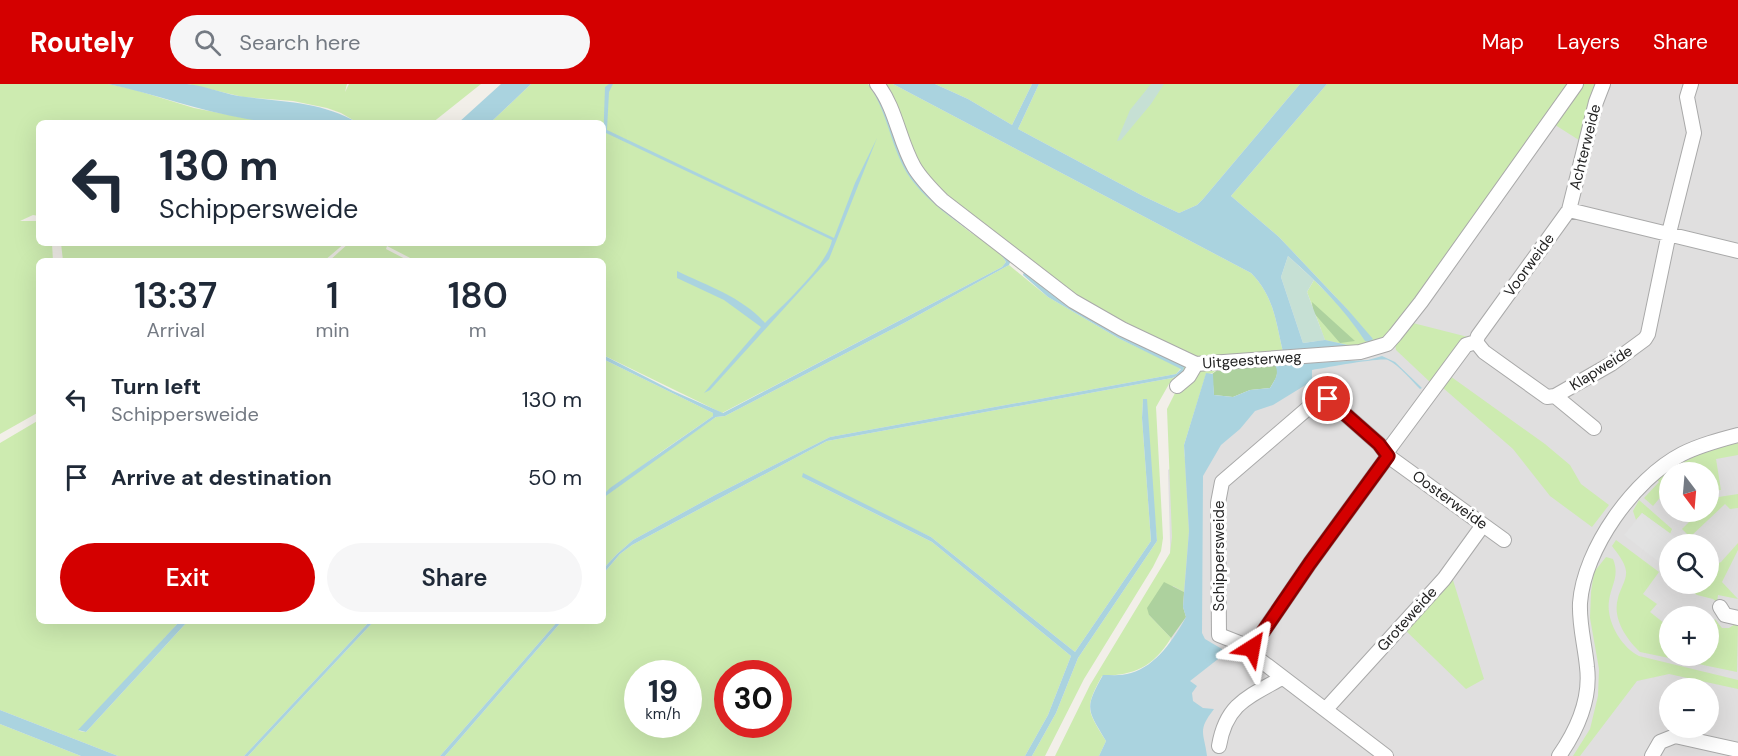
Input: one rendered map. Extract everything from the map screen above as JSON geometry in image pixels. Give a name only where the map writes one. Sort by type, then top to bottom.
[{"type":"street","name":"Uitgeesterweg","points":[[877,84],[885,94],[913,166],[928,187],[942,200],[1073,301],[1122,329],[1196,364],[1360,352],[1387,344],[1427,293],[1576,84]]},
{"type":"street","name":"Achterweide","points":[[1569,210],[1596,102],[1603,84]]},
{"type":"street","name":"Klapweide","points":[[1556,396],[1611,364],[1645,339],[1694,133],[1687,97],[1691,84]]},
{"type":"street","points":[[1569,210],[1738,251]]},
{"type":"street","name":"Voorweide","points":[[1387,454],[1466,345],[1476,342],[1478,336],[1569,210]]},
{"type":"street","points":[[1476,342],[1484,352],[1546,397],[1556,396],[1594,428]]},
{"type":"street","points":[[1177,386],[1189,376],[1196,364]]},
{"type":"street","name":"Schippersweide","points":[[1252,648],[1219,635],[1218,503],[1222,482],[1315,402],[1328,399],[1379,444],[1387,454]]},
{"type":"street","points":[[1559,756],[1575,730],[1585,700],[1588,668],[1580,623],[1580,603],[1585,573],[1598,542],[1643,482],[1666,464],[1704,444],[1738,435]]},
{"type":"street","points":[[1386,756],[1282,678],[1256,657],[1252,648],[1387,454]]},
{"type":"street","name":"Oosterweide","points":[[1387,454],[1504,540]]},
{"type":"street","name":"Groteweide","points":[[1326,709],[1444,579],[1483,525]]},
{"type":"street","points":[[1720,607],[1725,615],[1738,618]]},
{"type":"street","points":[[1219,746],[1222,729],[1232,710],[1282,678]]},
{"type":"street","points":[[1652,756],[1660,742],[1676,736],[1738,750]]},
{"type":"shaded area","points":[[1514,84],[1738,84],[1738,756],[1184,756],[1166,732],[1172,614],[1168,470],[1249,407],[1307,357],[1349,272]]},
{"type":"shaded area","points":[[1642,513],[1671,534],[1659,534],[1659,562],[1624,535]]},
{"type":"green space","points":[[0,84],[108,84],[194,108],[259,120],[36,120],[36,216],[20,221],[36,221],[36,246],[52,246],[53,258],[36,258],[36,414],[0,434]]},
{"type":"green space","points":[[188,84],[347,84],[345,92],[349,84],[481,84],[436,120],[353,120],[327,108],[293,101],[243,97]]},
{"type":"green space","points":[[531,84],[868,84],[880,103],[908,174],[914,182],[937,205],[995,249],[1006,262],[1002,267],[722,413],[606,356],[606,258],[410,258],[387,246],[606,246],[606,120],[493,120]]},
{"type":"green space","points":[[879,84],[893,84],[1251,273],[1269,300],[1283,352],[1205,358],[1183,353],[1071,296],[928,182]]},
{"type":"green space","points":[[935,84],[1032,84],[1012,125],[968,99]]},
{"type":"green space","points":[[1039,84],[1300,84],[1203,199],[1197,205],[1179,213],[1018,129]]},
{"type":"green space","points":[[1151,84],[1164,84],[1151,104],[1121,140],[1117,141],[1130,110]]},
{"type":"green space","points":[[1327,84],[1572,84],[1394,331],[1375,345],[1352,346],[1325,340],[1307,292],[1314,280],[1351,318],[1365,341],[1348,310],[1279,237],[1231,196]]},
{"type":"green space","points":[[1580,84],[1598,84],[1582,142],[1552,123]]},
{"type":"green space","points":[[61,246],[342,246],[328,258],[63,258]]},
{"type":"green space","points":[[346,246],[387,246],[386,249],[403,258],[332,258]]},
{"type":"green space","points":[[1288,256],[1314,280],[1307,292],[1325,340],[1303,343],[1281,277]]},
{"type":"green space","points":[[1009,265],[1048,297],[1118,338],[1181,368],[1176,374],[830,437],[715,495],[633,540],[606,566],[607,493],[716,417],[725,416],[906,322]]},
{"type":"green space","points":[[1312,302],[1355,341],[1340,343],[1313,312]]},
{"type":"green space","points":[[1409,322],[1468,337],[1436,381],[1431,383],[1396,350],[1395,344]]},
{"type":"green space","points":[[606,360],[713,413],[713,416],[606,493]]},
{"type":"green space","points":[[1189,365],[1178,381],[1169,384],[1156,407],[1163,538],[1161,551],[1084,679],[1045,756],[1032,756],[1056,713],[1078,658],[1157,541],[1143,399],[1142,418],[1151,541],[1075,652],[931,537],[802,477],[932,542],[1071,656],[1048,715],[1025,756],[445,756],[559,624],[606,624],[606,570],[620,554],[632,545],[827,441],[1178,376],[1184,366]]},
{"type":"green space","points":[[1275,365],[1278,370],[1270,388],[1250,390],[1233,397],[1214,395],[1212,374],[1216,371]]},
{"type":"green space","points":[[1200,366],[1217,367],[1213,373],[1206,374],[1184,445],[1189,531],[1184,592],[1173,586],[1149,615],[1171,638],[1150,663],[1124,674],[1102,676],[1090,703],[1092,716],[1106,741],[1099,756],[1055,756],[1090,685],[1170,553],[1172,537],[1167,409],[1176,391]]},
{"type":"green space","points":[[1450,376],[1545,444],[1570,465],[1581,484],[1609,505],[1592,527],[1550,496],[1513,449],[1442,387]]},
{"type":"green space","points":[[36,422],[36,624],[177,624],[79,731],[86,732],[185,624],[367,624],[244,756],[118,756],[0,710],[0,443]]},
{"type":"green space","points":[[1738,443],[1738,455],[1716,459],[1716,462],[1684,462],[1705,452]]},
{"type":"green space","points":[[1659,482],[1659,499],[1653,506],[1644,498]]},
{"type":"green space","points":[[1738,494],[1738,508],[1730,509],[1725,504],[1719,510],[1719,497]]},
{"type":"green space","points":[[1639,500],[1659,518],[1659,522],[1664,522],[1672,529],[1670,534],[1642,513],[1636,520],[1633,511]]},
{"type":"green space","points":[[1689,522],[1706,522],[1693,534],[1687,534],[1682,529]]},
{"type":"green space","points":[[1616,540],[1659,572],[1643,594],[1657,604],[1650,612],[1659,619],[1659,656],[1640,652],[1622,628],[1617,606],[1626,571],[1612,546]]},
{"type":"green space","points":[[1738,543],[1738,550],[1722,582],[1738,599],[1718,595],[1717,602],[1696,594],[1719,594],[1719,563]]},
{"type":"green space","points":[[1606,557],[1613,559],[1616,570],[1609,601],[1610,617],[1616,633],[1632,652],[1659,661],[1659,666],[1680,666],[1738,680],[1738,689],[1719,685],[1719,678],[1687,678],[1669,674],[1637,681],[1580,756],[1573,756],[1590,729],[1598,696],[1599,669],[1590,618],[1594,572]]},
{"type":"green space","points":[[1452,577],[1484,679],[1466,689],[1404,629]]},
{"type":"green space","points":[[1164,582],[1184,592],[1183,607],[1186,617],[1171,638],[1149,615],[1147,608]]},
{"type":"green space","points":[[1738,622],[1737,672],[1708,666],[1719,666],[1719,624],[1722,628],[1729,628]]},
{"type":"green space","points":[[371,624],[555,624],[440,756],[248,756]]},
{"type":"green space","points":[[0,724],[81,756],[0,756]]},
{"type":"water","points":[[108,84],[194,85],[239,96],[317,107],[352,120],[254,120],[212,112]]},
{"type":"water","points":[[501,84],[531,84],[493,120],[461,120]]},
{"type":"water","points":[[613,84],[609,92],[607,130],[834,238],[855,183],[877,138],[829,259],[710,390],[704,393],[761,327],[724,300],[677,278],[677,271],[735,299],[765,323],[814,272],[829,250],[832,240],[606,133],[606,120],[604,120],[605,87]]},
{"type":"water","points":[[868,84],[880,98],[903,160],[916,181],[1011,260],[1009,265],[906,322],[725,416],[716,417],[606,496],[610,488],[713,416],[713,413],[606,360],[606,357],[673,391],[723,413],[1002,267],[1006,262],[995,250],[934,204],[915,184],[895,148]]},
{"type":"water","points":[[893,84],[935,84],[968,99],[1012,125],[1032,84],[1039,84],[1018,129],[1179,213],[1197,205],[1203,199],[1300,84],[1327,84],[1231,196],[1279,237],[1373,339],[1369,342],[1365,341],[1330,296],[1288,256],[1281,277],[1303,343],[1325,340],[1352,346],[1283,352],[1269,300],[1251,273]]},
{"type":"water","points":[[1024,272],[1055,297],[1109,330],[1184,366],[1183,371],[1172,378],[827,441],[632,545],[620,554],[606,570],[606,566],[633,540],[715,495],[830,437],[1176,374],[1181,369],[1118,338],[1048,297],[1023,275]]},
{"type":"water","points":[[1382,356],[1395,362],[1422,388],[1420,389],[1401,369],[1383,359],[1312,370],[1312,381],[1273,405],[1255,411],[1240,429],[1221,445],[1203,476],[1202,633],[1205,639],[1227,652],[1190,681],[1197,686],[1192,693],[1193,701],[1203,708],[1214,709],[1205,722],[1203,732],[1207,756],[1099,756],[1106,741],[1090,709],[1093,695],[1103,675],[1128,674],[1148,664],[1170,643],[1186,617],[1183,607],[1189,531],[1184,445],[1206,373],[1213,374],[1214,395],[1233,397],[1250,390],[1270,388],[1277,374],[1275,365],[1368,360]]},
{"type":"water","points":[[1143,399],[1147,399],[1157,541],[1078,658],[1056,713],[1032,756],[1025,756],[1048,715],[1071,656],[932,542],[802,477],[803,473],[931,537],[1075,652],[1151,541],[1142,418]]},
{"type":"water","points":[[177,624],[185,624],[86,732],[78,730]]},
{"type":"water","points":[[367,624],[371,624],[248,756],[244,756]]},
{"type":"water","points":[[555,624],[559,624],[445,756],[440,756]]},
{"type":"water","points":[[0,710],[118,756],[81,756],[0,724]]},
{"type":"route","points":[[1252,648],[1310,563],[1388,456],[1379,444],[1328,399]]}]
